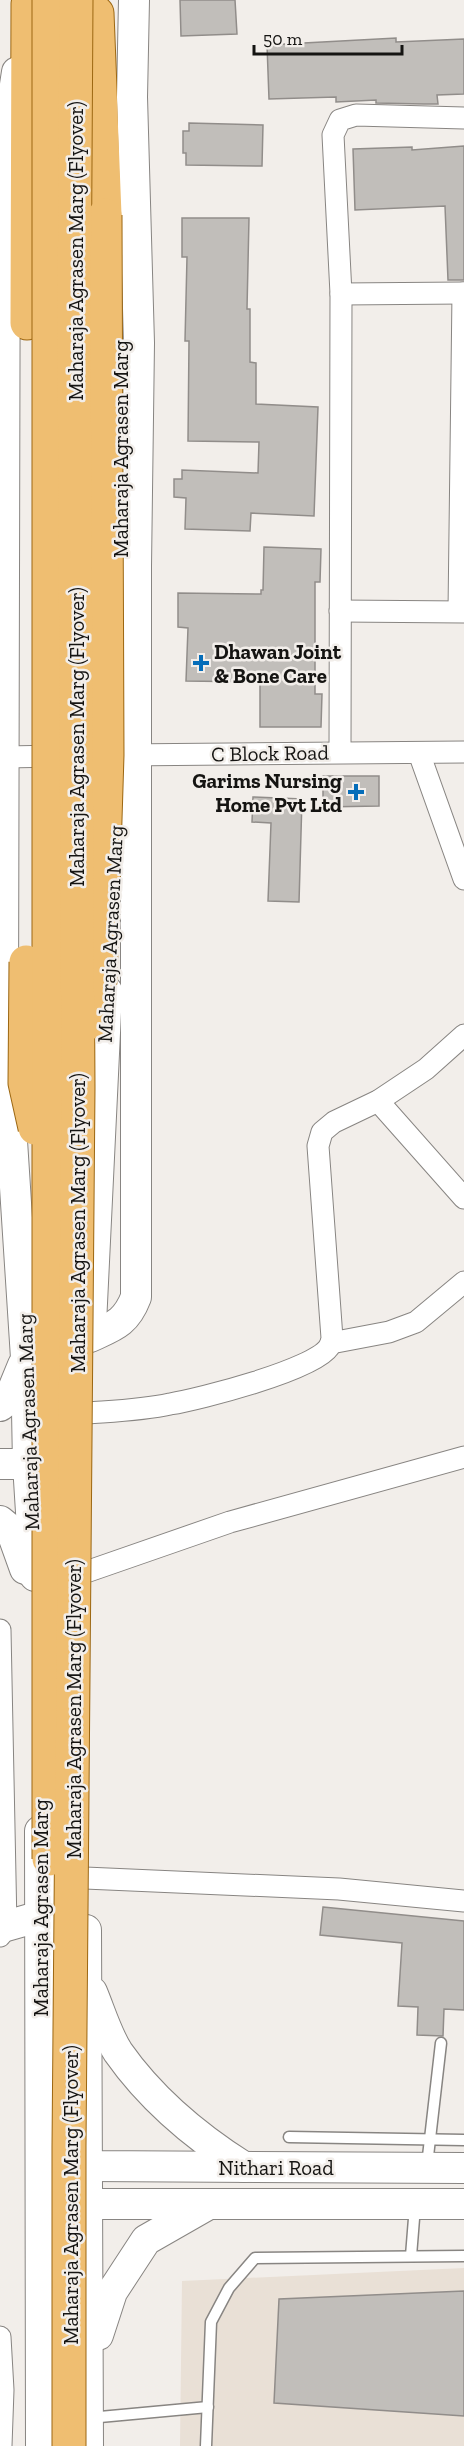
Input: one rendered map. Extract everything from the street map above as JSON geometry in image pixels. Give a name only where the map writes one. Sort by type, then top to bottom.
[{"type":"main road","points":[[90,1336],[119,1323],[130,1312],[136,1297],[128,754],[136,566],[138,343],[132,97],[134,0]]},
{"type":"main road","points":[[33,1],[27,323],[25,1083],[49,1189]]},
{"type":"main road","name":"Maharaja Agrasen Marg","points":[[33,1],[5,149],[2,483],[4,757],[2,1001],[26,1358],[14,1455],[36,1597],[40,1916],[41,2446]]},
{"type":"main road","name":"Maharaja Agrasen Marg (Flyover)","points":[[33,1],[49,1189],[48,2446]]},
{"type":"main road","points":[[78,1088],[100,981],[107,755],[105,215],[93,3]]},
{"type":"main road","name":"Maharaja Agrasen Marg","points":[[88,2432],[85,1878],[88,1413],[90,1336],[128,754],[121,228],[93,3]]},
{"type":"main road","name":"Maharaja Agrasen Marg (Flyover)","points":[[69,2446],[69,2146],[78,1088],[74,340],[93,3]]},
{"type":"main road","points":[[0,1406],[9,1399],[26,1358]]},
{"type":"main road","points":[[0,1521],[10,1530],[36,1597]]},
{"type":"main road","points":[[3,1931],[40,1916]]},
{"type":"main road","points":[[87,1981],[117,2050],[168,2111],[214,2148],[244,2167]]},
{"type":"main road","name":"Nithari Road","points":[[39,2161],[88,2166],[244,2167],[429,2154],[464,2168]]},
{"type":"main road","points":[[39,2204],[464,2204]]},
{"type":"main road","points":[[89,2366],[112,2292],[146,2240],[209,2204]]},
{"type":"street","points":[[340,752],[341,294],[333,135],[340,120],[356,115],[464,118]]},
{"type":"street","points":[[340,611],[461,612],[463,293],[341,294]]},
{"type":"street","name":"C Block Road","points":[[4,757],[464,752]]},
{"type":"street","points":[[419,753],[464,879]]},
{"type":"street","points":[[331,1343],[318,1146],[322,1132],[334,1122],[378,1101],[426,1069],[464,1035]]},
{"type":"street","points":[[378,1101],[464,1198]]},
{"type":"street","points":[[88,1413],[129,1411],[171,1404],[292,1369],[322,1354],[331,1343],[389,1332],[416,1323],[464,1282]]},
{"type":"street","points":[[86,1572],[230,1522],[464,1457]]},
{"type":"street","points":[[0,1630],[3,1931]]},
{"type":"street","points":[[85,1878],[339,1889],[464,1901]]},
{"type":"street","points":[[0,2337],[1,2446]]},
{"type":"lane","points":[[429,2154],[441,2043]]},
{"type":"lane","points":[[289,2137],[429,2154],[464,2140]]},
{"type":"lane","points":[[411,2256],[416,2204]]},
{"type":"lane","points":[[206,2446],[211,2322],[229,2288],[255,2258],[464,2256]]},
{"type":"lane","points":[[88,2432],[208,2407]]},
{"type":"shaded area","points":[[464,2268],[464,2446],[180,2446],[182,2281]]},
{"type":"building","points":[[180,0],[235,0],[237,34],[181,36]]},
{"type":"building","points":[[396,38],[396,42],[464,39],[464,94],[437,95],[438,104],[376,103],[376,100],[336,102],[336,97],[269,99],[267,45]]},
{"type":"building","points":[[189,123],[263,125],[262,166],[186,165],[186,153],[183,153],[183,131],[189,131]]},
{"type":"building","points":[[464,146],[464,280],[448,280],[445,206],[355,210],[353,149],[412,147],[412,150]]},
{"type":"building","points":[[182,218],[249,218],[247,309],[250,309],[250,362],[256,363],[256,404],[318,407],[314,516],[251,513],[250,531],[185,529],[186,498],[174,497],[174,479],[182,479],[182,470],[258,473],[259,442],[188,441],[189,341],[185,341],[187,257],[182,257]]},
{"type":"building","points":[[264,547],[321,549],[320,582],[315,582],[315,694],[322,694],[321,727],[260,727],[260,682],[186,681],[188,628],[178,627],[178,593],[261,594]]},
{"type":"building","points":[[323,776],[379,776],[379,806],[323,807]]},
{"type":"building","points":[[253,797],[302,799],[299,902],[268,901],[271,823],[252,822]]},
{"type":"building","points":[[323,1907],[464,1921],[464,2010],[444,2009],[443,2036],[417,2035],[418,2007],[398,2006],[402,1943],[320,1935]]},
{"type":"building","points":[[464,2291],[464,2416],[274,2403],[279,2299]]},
{"type":"place","name":"Dhawan Joint & Bone Care","points":[[201,663]]},
{"type":"place","name":"Garims Nursing Home Pvt Ltd","points":[[356,792]]}]
